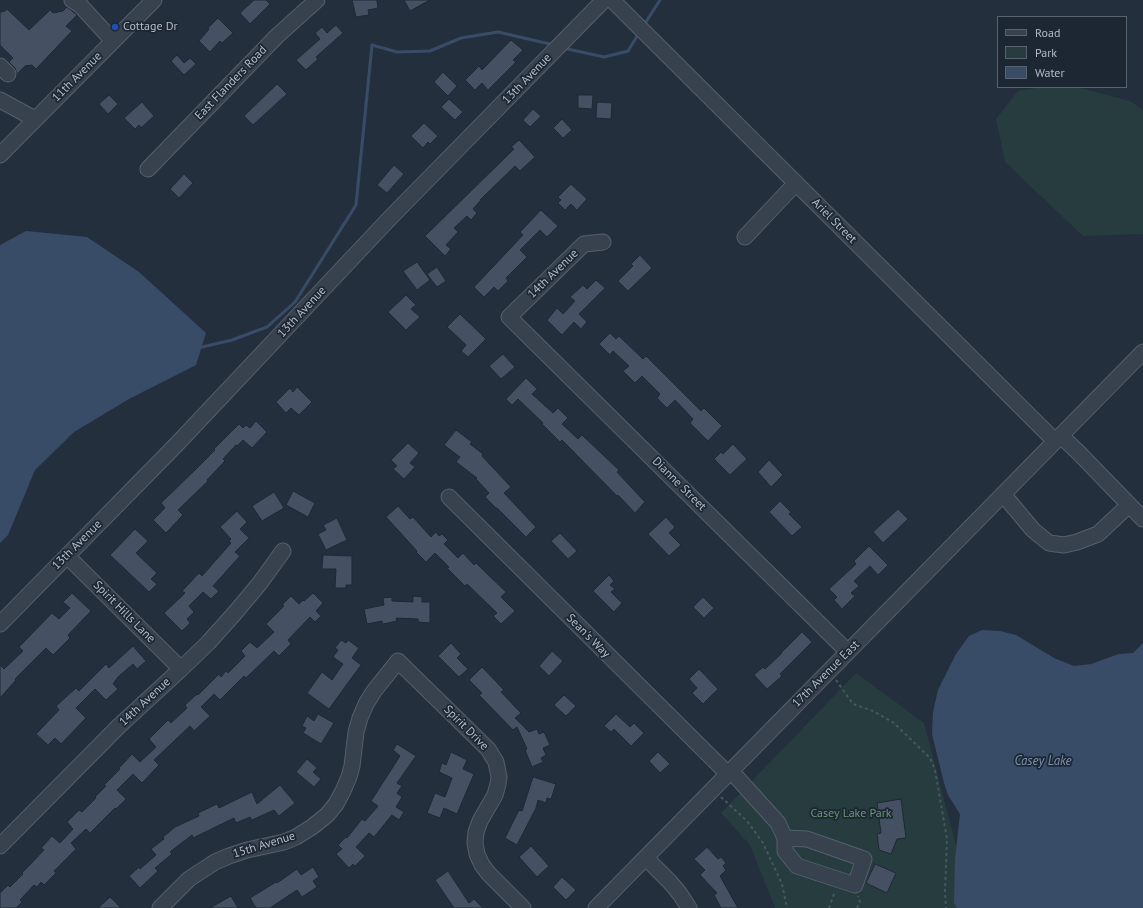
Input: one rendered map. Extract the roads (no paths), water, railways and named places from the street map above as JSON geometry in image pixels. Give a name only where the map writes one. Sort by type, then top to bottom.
[{"type":"street","points":[[72,0],[80,5],[113,41]]},
{"type":"street","name":"11th Avenue","points":[[0,155],[154,0]]},
{"type":"street","name":"East Flanders Road","points":[[148,169],[277,36],[317,0]]},
{"type":"street","name":"13th Avenue","points":[[0,624],[176,445],[390,218],[604,0]]},
{"type":"street","name":"Ariel Street","points":[[612,0],[796,183],[1058,438],[1078,452],[1143,520]]},
{"type":"street","points":[[0,100],[35,119]]},
{"type":"street","points":[[745,237],[796,183]]},
{"type":"street","name":"14th Avenue","points":[[509,317],[584,244],[603,242]]},
{"type":"street","name":"Dianne Street","points":[[509,317],[848,652]]},
{"type":"street","name":"17th Avenue East","points":[[596,908],[1058,438],[1140,362]]},
{"type":"street","points":[[1003,494],[1033,530],[1049,543],[1064,545],[1098,534],[1129,506]]},
{"type":"street","name":"Sean's Way","points":[[449,497],[729,772],[778,823],[785,838],[785,851],[797,866],[855,885],[864,859],[807,839],[785,838]]},
{"type":"street","name":"14th Avenue","points":[[0,846],[119,726],[182,669],[208,643],[260,583],[283,551]]},
{"type":"street","name":"Spirit Hills Lane","points":[[67,556],[182,669]]},
{"type":"street","name":"15th Avenue","points":[[160,908],[190,879],[215,862],[247,850],[284,842],[296,837],[327,815],[343,791],[349,777],[352,766],[356,732],[366,704],[374,691],[398,661]]},
{"type":"street","name":"Spirit Drive","points":[[398,661],[488,749],[496,762],[499,776],[498,784],[495,795],[480,821],[476,832],[478,854],[482,865],[489,874],[523,908]]},
{"type":"street","points":[[646,858],[675,888],[689,908]]},
{"type":"water","points":[[26,231],[87,237],[139,272],[206,333],[196,365],[129,399],[74,432],[35,470],[8,535],[0,543],[0,245]]},
{"type":"water","name":"Casey Lake","points":[[982,630],[1000,631],[1016,635],[1054,658],[1074,666],[1091,664],[1119,654],[1133,653],[1143,643],[1143,908],[957,908],[954,903],[955,859],[960,814],[948,795],[944,783],[932,734],[933,712],[938,690],[956,654],[969,636]]},
{"type":"waterway","points":[[644,25],[660,0]]},
{"type":"waterway","points":[[198,348],[232,340],[267,327],[295,302],[356,205],[372,45],[397,52],[430,51],[461,38],[498,32],[554,45]]},
{"type":"waterway","points":[[563,48],[604,57],[628,51],[639,33]]},
{"type":"place","name":"Cottage Dr","points":[[115,27]]},
{"type":"park label","name":"Casey Lake Park","points":[[851,814]]}]
